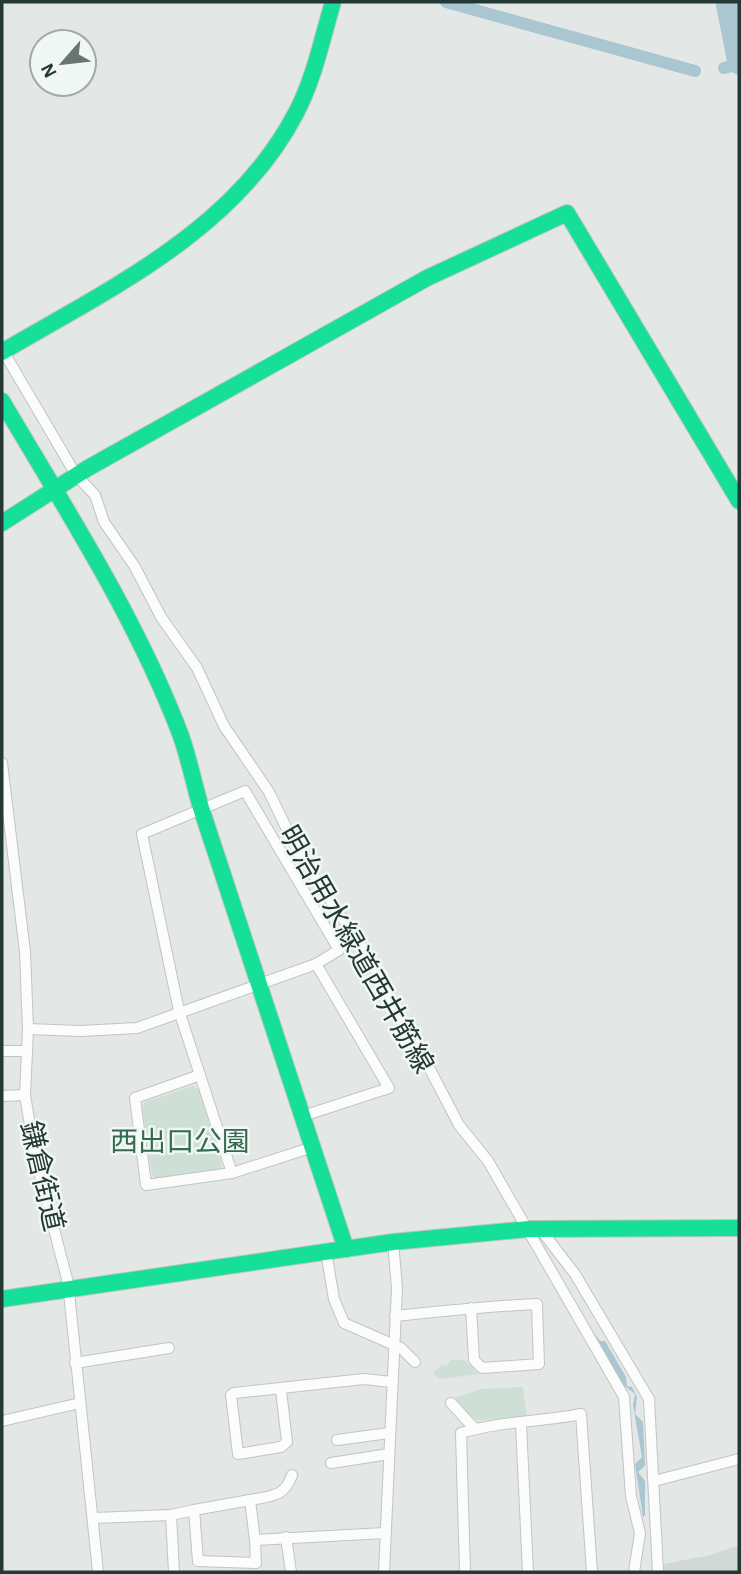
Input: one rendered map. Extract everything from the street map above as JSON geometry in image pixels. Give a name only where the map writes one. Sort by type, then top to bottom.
[{"type":"street","points":[[2,351],[177,248],[207,224],[242,189],[295,115],[310,79],[333,2]]},
{"type":"street","points":[[2,523],[76,475],[428,278],[567,213],[739,501]]},
{"type":"street","name":"明治用水緑道西井筋線","points":[[2,351],[76,475],[95,495],[104,522],[135,567],[161,617],[197,668],[224,726],[269,792],[298,852],[370,959],[393,1009],[422,1054],[459,1125],[488,1161],[535,1229],[580,1326],[624,1397],[631,1496],[640,1533],[634,1572]]},
{"type":"street","points":[[2,401],[143,646],[182,739],[201,808],[261,983],[346,1249]]},
{"type":"street","name":"鎌倉街道","points":[[2,763],[25,952],[28,1029],[25,1095],[35,1156],[68,1283],[66,1290],[94,1518],[98,1572]]},
{"type":"street","points":[[28,1029],[80,1031],[137,1028],[179,1011],[316,964],[339,950],[245,791],[142,834],[179,1011],[232,1173]]},
{"type":"street","points":[[303,1116],[389,1088],[316,964]]},
{"type":"street","points":[[2,1051],[27,1051]]},
{"type":"street","points":[[200,1075],[135,1098],[146,1185],[232,1173],[313,1147]]},
{"type":"street","points":[[2,1097],[25,1095]]},
{"type":"street","points":[[2,1299],[393,1242],[535,1229],[739,1228]]},
{"type":"street","points":[[535,1229],[575,1274],[649,1399],[658,1572]]},
{"type":"street","points":[[384,1572],[397,1288],[393,1242]]},
{"type":"street","points":[[326,1252],[334,1299],[344,1323],[401,1348],[415,1362]]},
{"type":"street","points":[[395,1316],[471,1308],[537,1304],[539,1364],[482,1368],[474,1360],[471,1308]]},
{"type":"street","points":[[75,1363],[169,1348]]},
{"type":"street","points":[[281,1390],[287,1442],[281,1447],[238,1454],[231,1395],[364,1379],[392,1382]]},
{"type":"street","points":[[452,1403],[475,1429]]},
{"type":"street","points":[[2,1421],[80,1404]]},
{"type":"street","points":[[465,1572],[461,1433],[489,1424],[521,1424],[581,1414],[592,1572]]},
{"type":"street","points":[[521,1424],[528,1572]]},
{"type":"street","points":[[337,1440],[389,1433]]},
{"type":"street","points":[[331,1463],[389,1454]]},
{"type":"street","points":[[654,1481],[739,1459]]},
{"type":"street","points":[[94,1518],[172,1515],[279,1495],[288,1489],[292,1475]]},
{"type":"street","points":[[194,1510],[198,1561],[256,1563],[250,1500]]},
{"type":"street","points":[[172,1515],[174,1572]]},
{"type":"street","points":[[254,1540],[385,1533]]},
{"type":"street","points":[[286,1537],[291,1572]]},
{"type":"shaded area","points":[[739,1545],[739,1572],[663,1572],[663,1564],[711,1555]]},
{"type":"green space","name":"西出口公園","points":[[193,1086],[199,1090],[222,1166],[220,1170],[156,1178],[152,1175],[142,1107],[145,1102]]},
{"type":"green space","points":[[451,1360],[464,1360],[479,1374],[439,1379],[433,1373]]},
{"type":"green space","points":[[523,1387],[527,1417],[478,1420],[471,1418],[455,1398],[481,1389]]},
{"type":"water","points":[[595,1334],[600,1341],[605,1341],[626,1377],[627,1386],[632,1387],[637,1397],[635,1414],[643,1422],[645,1466],[638,1472],[645,1481],[643,1517],[635,1464],[642,1457],[633,1405],[635,1395],[624,1386]]},
{"type":"waterway","points":[[446,2],[695,71]]},
{"type":"waterway","points":[[727,2],[739,63]]},
{"type":"waterway","points":[[724,68],[739,64]]},
{"type":"traffic: fast","points":[[2,352],[127,279],[167,252],[205,223],[240,191],[270,154],[296,113],[313,73],[333,2]]},
{"type":"traffic: fast","points":[[2,523],[88,468],[427,278],[567,213],[739,501]]},
{"type":"traffic: fast","points":[[2,401],[121,606],[181,736],[201,808],[346,1249]]},
{"type":"traffic: fast","points":[[2,1299],[393,1242],[529,1229],[739,1228]]}]
